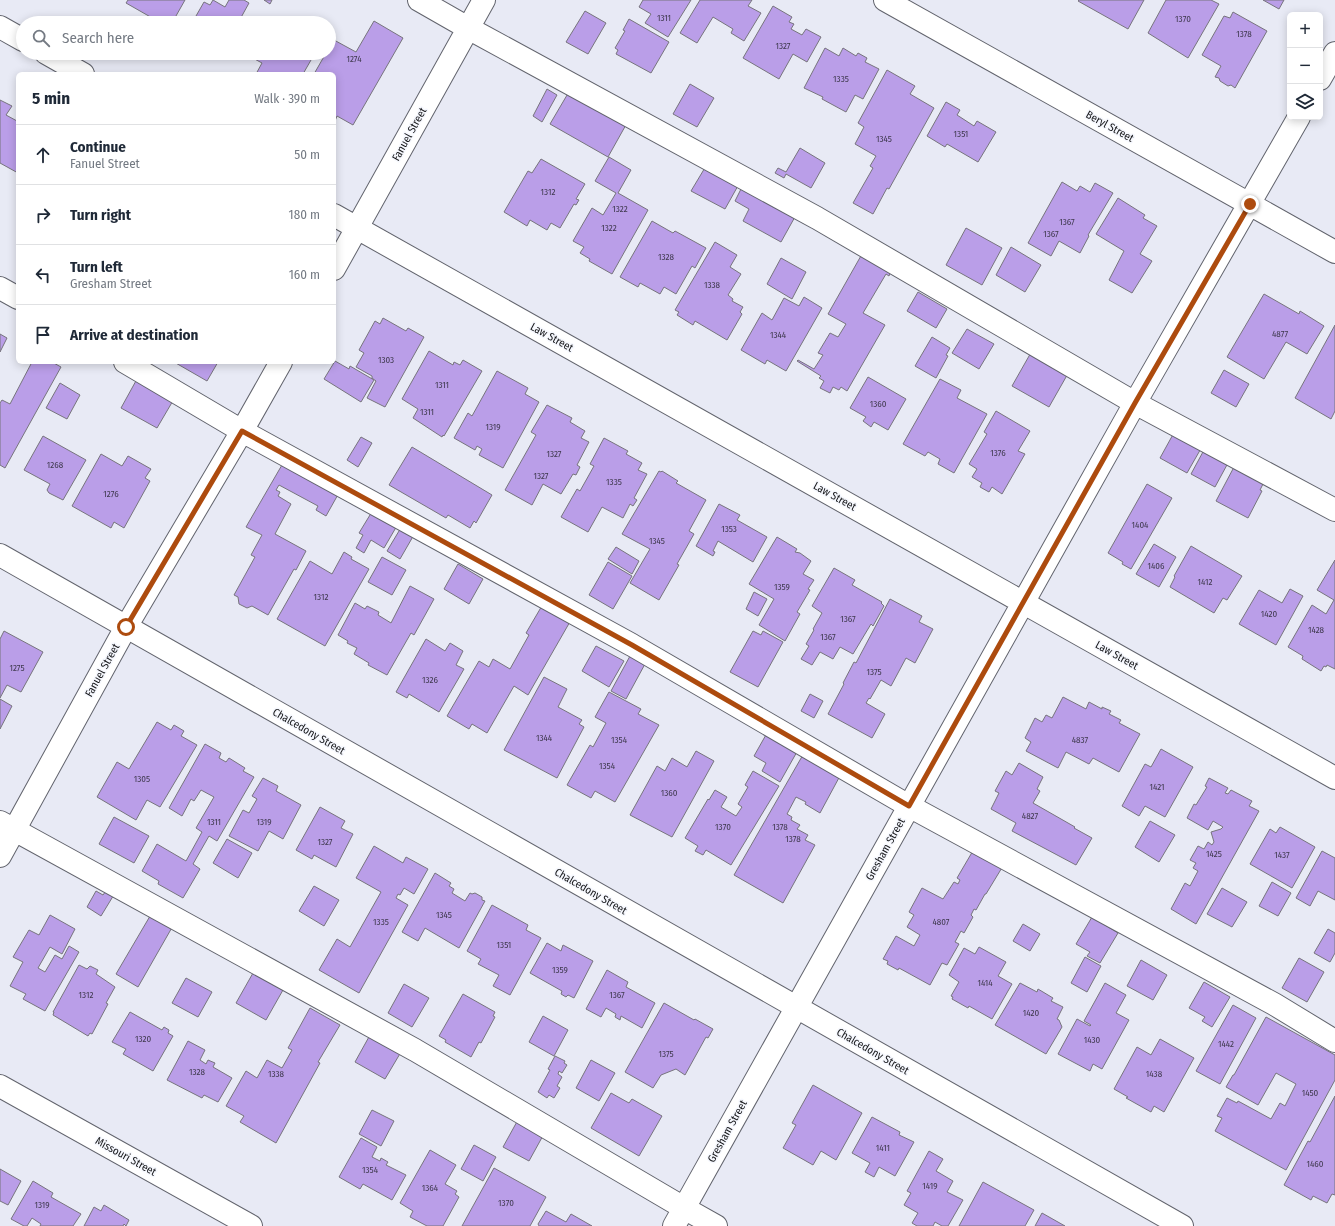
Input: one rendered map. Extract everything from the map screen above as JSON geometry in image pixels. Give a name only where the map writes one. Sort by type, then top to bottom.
[{"type":"street","points":[[419,0],[817,218],[1135,403],[1335,510]]},
{"type":"street","name":"Fanuel Street","points":[[336,265],[484,0]]},
{"type":"street","name":"Beryl Street","points":[[885,0],[1335,252]]},
{"type":"street","points":[[0,27],[16,36]]},
{"type":"street","points":[[1323,74],[1335,53]]},
{"type":"street","points":[[58,60],[79,72]]},
{"type":"street","name":"Gresham Street","points":[[679,1217],[1135,403],[1297,120]]},
{"type":"street","name":"Law Street","points":[[336,216],[1335,778]]},
{"type":"street","points":[[0,288],[16,297]]},
{"type":"street","points":[[128,364],[242,431],[632,645],[909,806],[1274,1004],[1335,1041]]},
{"type":"street","name":"Fanuel Street","points":[[0,856],[7,827],[242,431],[280,364]]},
{"type":"street","name":"Chalcedony Street","points":[[0,556],[1182,1226]]},
{"type":"street","points":[[7,827],[415,1050],[679,1217],[716,1226]]},
{"type":"street","name":"Missouri Street","points":[[0,1086],[251,1226]]},
{"type":"building","points":[[128,0],[185,0],[176,16],[149,16],[126,3]]},
{"type":"building","points":[[213,0],[225,7],[229,0],[244,0],[249,3],[242,16],[196,16],[204,2],[210,5]]},
{"type":"building","points":[[264,0],[272,0],[270,4]]},
{"type":"building","points":[[643,0],[691,0],[668,37],[645,23],[651,14],[639,7]]},
{"type":"building","points":[[700,0],[752,0],[748,6],[761,13],[744,41],[731,33],[733,29],[713,17],[697,43],[680,33]]},
{"type":"building","points":[[1144,0],[1128,29],[1078,1]]},
{"type":"building","points":[[1166,0],[1211,0],[1219,4],[1188,58],[1148,33]]},
{"type":"building","points":[[1263,0],[1284,0],[1279,9]]},
{"type":"building","points":[[773,6],[792,17],[789,22],[794,24],[791,29],[802,35],[806,29],[821,37],[807,62],[793,54],[779,79],[743,58]]},
{"type":"building","points":[[585,11],[606,23],[588,54],[566,42]]},
{"type":"building","points":[[1233,12],[1267,31],[1235,88],[1231,85],[1228,86],[1220,81],[1219,78],[1215,77],[1221,66],[1202,55],[1224,16],[1230,18]]},
{"type":"building","points":[[629,19],[669,42],[651,73],[616,54],[618,50],[615,48],[625,31],[623,30]]},
{"type":"building","points":[[374,21],[403,38],[353,125],[337,116],[336,118],[336,72],[315,72],[322,60],[336,60],[336,41],[356,52]]},
{"type":"building","points":[[825,48],[839,56],[843,48],[856,56],[858,53],[867,58],[865,62],[879,69],[863,99],[855,95],[846,112],[822,99],[823,97],[804,88]]},
{"type":"building","points":[[256,60],[311,60],[304,72],[257,72],[262,63]]},
{"type":"building","points":[[887,70],[915,86],[910,94],[934,108],[889,189],[887,188],[873,214],[853,203],[873,168],[870,166],[876,156],[855,144],[864,127],[858,123]]},
{"type":"building","points":[[690,84],[714,98],[697,127],[673,114]]},
{"type":"building","points":[[547,89],[557,95],[542,122],[533,116]]},
{"type":"building","points":[[570,90],[627,123],[608,157],[550,124]]},
{"type":"building","points":[[0,100],[12,106],[6,115],[16,120],[16,172],[0,163]]},
{"type":"building","points":[[946,102],[960,110],[957,115],[974,126],[977,121],[996,132],[978,162],[947,144],[945,147],[927,136]]},
{"type":"building","points":[[800,148],[825,163],[811,188],[786,174],[784,178],[775,173],[778,168],[786,172]]},
{"type":"building","points":[[609,157],[631,170],[618,193],[648,210],[612,274],[589,261],[590,259],[580,253],[584,247],[573,241],[592,208],[603,215],[616,193],[595,181]]},
{"type":"building","points":[[541,159],[585,184],[576,199],[579,200],[576,205],[574,204],[560,228],[551,223],[547,230],[530,220],[527,226],[504,212],[528,171],[532,173]]},
{"type":"building","points":[[706,166],[739,184],[725,209],[691,191]]},
{"type":"building","points":[[1062,182],[1077,191],[1080,186],[1090,192],[1095,183],[1113,193],[1088,235],[1089,236],[1080,253],[1059,241],[1051,256],[1028,243]]},
{"type":"building","points":[[742,187],[796,215],[781,242],[743,221],[749,209],[735,201]]},
{"type":"building","points":[[1118,198],[1145,215],[1143,218],[1157,226],[1140,254],[1152,261],[1132,293],[1109,280],[1124,251],[1096,234]]},
{"type":"building","points":[[652,221],[673,233],[675,231],[706,248],[695,268],[692,266],[676,294],[664,287],[660,294],[640,283],[638,287],[620,277]]},
{"type":"building","points":[[966,228],[1002,248],[982,285],[946,265]]},
{"type":"building","points":[[715,242],[737,255],[730,267],[741,274],[728,295],[733,299],[732,301],[743,307],[740,312],[742,314],[727,340],[695,321],[693,325],[677,315],[679,312],[675,310]]},
{"type":"building","points":[[1011,247],[1041,265],[1025,292],[996,275]]},
{"type":"building","points":[[862,254],[891,271],[889,276],[886,274],[863,313],[885,325],[847,391],[841,387],[839,390],[833,387],[830,393],[820,388],[824,381],[819,378],[821,376],[797,361],[798,360],[814,369],[823,355],[818,353],[830,333],[838,337],[846,324],[828,314]]},
{"type":"building","points":[[781,258],[806,272],[792,299],[767,284]]},
{"type":"building","points":[[918,292],[947,309],[936,328],[907,311]]},
{"type":"building","points":[[1264,294],[1299,314],[1300,311],[1324,326],[1307,354],[1286,342],[1264,379],[1227,357]]},
{"type":"building","points":[[804,297],[822,308],[786,371],[767,360],[765,364],[741,350],[762,313],[772,320],[784,298],[799,306]]},
{"type":"building","points":[[383,318],[406,331],[408,328],[424,337],[385,407],[367,398],[376,381],[372,378],[372,376],[356,367],[364,353],[359,350],[375,321],[380,324]]},
{"type":"building","points":[[1335,325],[1335,411],[1331,419],[1295,398]]},
{"type":"building","points":[[967,329],[994,344],[979,369],[952,353]]},
{"type":"building","points":[[0,334],[7,338],[0,352]]},
{"type":"building","points":[[932,337],[950,348],[946,355],[948,356],[936,378],[915,366]]},
{"type":"building","points":[[1033,349],[1070,370],[1049,407],[1012,386]]},
{"type":"building","points":[[429,351],[453,365],[454,362],[460,365],[463,360],[482,371],[442,437],[413,418],[418,409],[402,399]]},
{"type":"building","points":[[336,362],[349,369],[350,366],[374,380],[361,402],[324,379],[333,364],[336,364]]},
{"type":"building","points":[[31,364],[56,364],[61,367],[5,468],[0,465],[0,403],[2,400],[10,404]]},
{"type":"building","points":[[177,364],[217,364],[207,381]]},
{"type":"building","points":[[1224,370],[1249,384],[1236,407],[1211,393]]},
{"type":"building","points":[[497,371],[528,388],[525,394],[539,402],[503,468],[479,455],[482,449],[477,446],[475,450],[454,438],[468,413],[472,416]]},
{"type":"building","points":[[868,377],[906,399],[888,430],[874,422],[871,427],[863,421],[866,417],[850,408]]},
{"type":"building","points":[[137,379],[174,399],[157,428],[121,408]]},
{"type":"building","points":[[940,379],[961,390],[957,398],[987,414],[954,473],[938,464],[940,459],[928,452],[925,456],[903,444]]},
{"type":"building","points":[[60,383],[80,395],[67,419],[46,408]]},
{"type":"building","points":[[547,405],[572,418],[570,422],[585,431],[581,438],[589,442],[577,465],[580,467],[576,475],[573,474],[561,494],[543,484],[532,505],[505,490],[536,435],[531,432]]},
{"type":"building","points":[[996,411],[1030,431],[1018,451],[1025,454],[1002,494],[992,487],[989,492],[980,487],[982,483],[972,477],[977,469],[969,464],[987,434],[984,432]]},
{"type":"building","points":[[1176,429],[1203,445],[1187,473],[1160,458]]},
{"type":"building","points":[[43,436],[86,460],[63,500],[49,493],[47,490],[50,484],[24,470]]},
{"type":"building","points":[[361,437],[372,443],[358,467],[347,460]]},
{"type":"building","points":[[604,438],[628,451],[626,454],[642,463],[638,470],[647,474],[634,498],[637,500],[633,506],[630,504],[623,518],[602,507],[588,532],[561,517],[577,489],[580,491],[594,466],[590,464]]},
{"type":"building","points":[[412,447],[492,495],[476,523],[474,521],[470,528],[448,515],[446,518],[389,485]]},
{"type":"building","points":[[1204,450],[1228,463],[1215,487],[1191,474]]},
{"type":"building","points":[[101,454],[122,466],[128,456],[151,469],[145,478],[150,481],[124,528],[114,522],[111,528],[72,506]]},
{"type":"building","points":[[286,458],[340,491],[326,516],[316,510],[318,506],[279,485],[276,490],[280,492],[278,496],[291,504],[275,534],[306,551],[268,615],[252,606],[247,608],[239,604],[238,597],[234,595],[255,557],[251,555],[262,535],[246,527]]},
{"type":"building","points":[[1234,467],[1264,482],[1260,490],[1262,491],[1248,518],[1216,501]]},
{"type":"building","points":[[659,471],[662,471],[678,481],[676,483],[706,500],[689,531],[694,534],[677,564],[679,565],[659,600],[630,583],[650,549],[622,534]]},
{"type":"building","points":[[1147,484],[1172,498],[1131,569],[1108,553]]},
{"type":"building","points":[[719,504],[740,515],[737,520],[767,537],[753,562],[718,541],[713,551],[715,552],[713,556],[696,546]]},
{"type":"building","points":[[373,510],[398,524],[384,548],[371,540],[364,553],[356,548],[363,535],[359,533]]},
{"type":"building","points":[[402,526],[415,533],[400,559],[387,551]]},
{"type":"building","points":[[777,537],[797,549],[795,552],[800,553],[811,561],[803,574],[814,580],[797,612],[800,614],[785,641],[759,625],[774,599],[749,584]]},
{"type":"building","points":[[1154,544],[1176,557],[1159,587],[1136,574]]},
{"type":"building","points":[[1191,546],[1242,576],[1227,600],[1223,598],[1214,613],[1170,587],[1175,577],[1174,576]]},
{"type":"building","points":[[616,547],[639,561],[632,574],[608,559]]},
{"type":"building","points":[[344,552],[352,557],[351,559],[369,569],[325,646],[277,619],[310,561],[332,574]]},
{"type":"building","points":[[382,557],[406,570],[392,595],[368,582]]},
{"type":"building","points":[[1335,560],[1335,669],[1327,665],[1326,667],[1324,666],[1321,671],[1302,659],[1303,656],[1288,647],[1312,605],[1326,614],[1334,600],[1317,590]]},
{"type":"building","points":[[608,562],[632,576],[613,609],[589,595]]},
{"type":"building","points":[[458,564],[483,579],[469,604],[444,589]]},
{"type":"building","points":[[834,568],[855,580],[852,585],[882,602],[881,603],[884,606],[873,626],[871,624],[853,654],[840,647],[833,659],[820,652],[812,665],[801,659],[809,646],[806,644],[822,613],[812,606]]},
{"type":"building","points":[[410,586],[434,599],[414,635],[411,633],[387,675],[368,665],[369,663],[354,654],[357,648],[347,643],[348,641],[338,635],[355,603],[365,609],[367,606],[379,612],[378,615],[391,623]]},
{"type":"building","points":[[1290,589],[1303,596],[1276,645],[1239,624],[1259,590],[1282,603]]},
{"type":"building","points":[[754,592],[767,599],[758,616],[746,609]]},
{"type":"building","points":[[890,599],[922,616],[919,622],[933,629],[915,663],[906,658],[891,686],[881,680],[866,703],[885,714],[872,738],[828,714],[854,662],[856,663]]},
{"type":"building","points":[[543,604],[571,620],[528,695],[514,686],[487,733],[472,724],[469,729],[447,716],[479,661],[489,667],[493,659],[510,669],[529,635],[526,633]]},
{"type":"building","points":[[4,631],[43,652],[21,692],[7,685],[0,698],[0,639]]},
{"type":"building","points":[[753,631],[761,635],[763,631],[783,642],[758,687],[730,672]]},
{"type":"building","points":[[426,639],[445,651],[450,643],[463,651],[456,665],[464,669],[439,712],[409,694],[407,698],[396,692]]},
{"type":"building","points":[[596,646],[624,661],[609,687],[582,671]]},
{"type":"building","points":[[630,656],[645,664],[626,699],[611,691]]},
{"type":"building","points":[[544,677],[567,689],[558,707],[582,720],[579,724],[584,727],[557,778],[504,750]]},
{"type":"building","points":[[609,692],[641,709],[638,714],[659,725],[615,802],[595,791],[591,798],[567,785],[590,745],[593,747],[606,723],[595,717]]},
{"type":"building","points":[[810,694],[823,701],[814,718],[801,711]]},
{"type":"building","points":[[1063,697],[1086,709],[1089,702],[1102,709],[1102,707],[1111,711],[1109,714],[1121,720],[1119,723],[1140,734],[1119,772],[1093,758],[1089,764],[1066,752],[1058,768],[1026,751],[1031,742],[1025,738],[1035,718],[1042,722],[1046,715],[1052,718]]},
{"type":"building","points":[[0,699],[12,706],[0,729]]},
{"type":"building","points":[[157,722],[171,730],[174,725],[184,731],[181,736],[197,745],[160,807],[147,800],[136,820],[97,797],[117,762],[129,769]]},
{"type":"building","points":[[767,733],[798,750],[780,782],[762,771],[766,763],[754,756]]},
{"type":"building","points":[[205,744],[221,753],[219,758],[226,762],[229,758],[245,768],[243,771],[254,777],[217,841],[209,836],[193,864],[200,869],[183,898],[158,884],[159,881],[142,871],[157,844],[186,861],[202,832],[196,828],[214,797],[201,790],[194,801],[191,799],[182,816],[169,808]]},
{"type":"building","points":[[1161,749],[1193,767],[1165,817],[1145,806],[1139,816],[1122,806],[1145,764],[1151,767]]},
{"type":"building","points":[[696,751],[714,761],[672,837],[630,815],[657,766],[665,771],[672,758],[687,767]]},
{"type":"building","points":[[804,753],[841,774],[820,813],[805,804],[806,802],[796,797],[787,814],[792,817],[791,820],[800,825],[797,829],[808,835],[805,840],[815,845],[783,903],[734,875]]},
{"type":"building","points":[[1019,763],[1043,777],[1037,789],[1040,791],[1033,803],[1092,838],[1076,865],[1012,831],[1016,823],[991,809],[999,793],[995,791],[1006,771],[1012,775]]},
{"type":"building","points":[[753,771],[779,786],[731,865],[706,850],[703,855],[695,851],[698,846],[685,838],[708,799],[709,800],[715,790],[727,797],[721,807],[736,816],[742,807],[738,804],[748,787],[745,785]]},
{"type":"building","points":[[263,778],[278,786],[276,791],[301,805],[283,839],[269,831],[258,851],[229,836],[243,810],[249,813],[257,799],[252,796]]},
{"type":"building","points":[[1209,778],[1228,788],[1225,793],[1228,794],[1231,790],[1252,801],[1249,806],[1259,811],[1196,924],[1171,909],[1185,883],[1190,886],[1198,871],[1193,868],[1196,863],[1190,860],[1198,846],[1204,849],[1208,842],[1212,845],[1214,842],[1211,832],[1223,827],[1213,821],[1208,830],[1187,818],[1194,804],[1196,805],[1207,787],[1205,786]]},
{"type":"building","points":[[320,807],[345,821],[341,828],[353,834],[336,867],[314,855],[312,859],[296,850]]},
{"type":"building","points":[[114,817],[149,836],[134,863],[99,844]]},
{"type":"building","points":[[1150,821],[1175,835],[1159,862],[1135,847]]},
{"type":"building","points":[[1280,827],[1315,847],[1292,888],[1250,864],[1270,829],[1276,833]]},
{"type":"building","points":[[227,839],[252,853],[238,878],[213,863]]},
{"type":"building","points":[[374,846],[403,863],[406,857],[428,869],[414,894],[404,888],[400,895],[398,894],[396,898],[408,905],[359,993],[319,970],[337,939],[350,947],[381,892],[356,878]]},
{"type":"building","points":[[974,849],[1003,866],[976,910],[974,909],[971,915],[973,917],[964,933],[961,931],[955,942],[959,944],[947,965],[942,963],[930,985],[899,968],[898,970],[887,964],[888,961],[883,959],[896,936],[914,946],[920,935],[907,927],[914,915],[909,912],[922,888],[943,899],[954,882],[958,884],[960,880],[957,878]]},
{"type":"building","points":[[1322,851],[1335,858],[1335,900],[1318,891],[1310,906],[1296,898]]},
{"type":"building","points":[[435,873],[451,883],[449,886],[454,889],[452,893],[465,901],[470,893],[475,893],[482,897],[482,900],[485,901],[459,948],[425,928],[418,941],[402,932]]},
{"type":"building","points":[[1272,882],[1291,893],[1278,916],[1259,906]]},
{"type":"building","points":[[314,886],[339,900],[324,926],[299,911]]},
{"type":"building","points":[[108,888],[115,893],[101,916],[87,907],[96,891],[103,895]]},
{"type":"building","points":[[1222,888],[1247,902],[1232,927],[1207,914]]},
{"type":"building","points":[[492,905],[528,925],[526,930],[541,938],[510,995],[493,986],[499,975],[478,964],[481,959],[467,951]]},
{"type":"building","points":[[153,911],[174,924],[138,987],[116,974]]},
{"type":"building","points":[[50,915],[75,929],[62,954],[50,947],[38,968],[45,972],[55,955],[62,959],[69,946],[79,952],[45,1011],[23,999],[26,994],[10,986],[23,962],[13,957],[29,930],[39,935]]},
{"type":"building","points":[[1092,917],[1118,933],[1100,963],[1087,956],[1090,952],[1076,944]]},
{"type":"building","points":[[1023,924],[1040,934],[1030,951],[1013,941]]},
{"type":"building","points":[[1328,929],[1335,933],[1335,953],[1330,962],[1314,953]]},
{"type":"building","points":[[547,943],[561,951],[563,945],[593,961],[574,998],[568,995],[566,997],[561,994],[562,991],[530,973]]},
{"type":"building","points":[[979,947],[1006,962],[998,976],[1012,984],[992,1019],[969,1006],[968,1008],[952,999],[953,997],[951,996],[959,982],[949,975],[964,948],[975,954]]},
{"type":"building","points":[[1085,957],[1101,966],[1087,992],[1071,983]]},
{"type":"building","points":[[1299,958],[1324,972],[1307,1002],[1282,988]]},
{"type":"building","points":[[1141,960],[1167,975],[1153,1000],[1127,986]]},
{"type":"building","points":[[79,965],[87,969],[90,966],[98,970],[96,974],[115,987],[92,1034],[90,1033],[88,1036],[53,1015],[53,1012]]},
{"type":"building","points":[[607,970],[628,982],[626,987],[655,1003],[642,1028],[621,1016],[620,1020],[615,1017],[616,1014],[606,1008],[601,1017],[586,1009]]},
{"type":"building","points":[[253,973],[283,990],[266,1020],[236,1003]]},
{"type":"building","points":[[186,978],[212,992],[198,1017],[172,1003]]},
{"type":"building","points":[[1204,982],[1230,997],[1212,1027],[1202,1021],[1205,1017],[1189,1008]]},
{"type":"building","points":[[1020,983],[1037,992],[1038,989],[1053,998],[1051,1001],[1063,1007],[1057,1019],[1062,1027],[1046,1054],[995,1025]]},
{"type":"building","points":[[1105,983],[1126,995],[1116,1013],[1129,1020],[1102,1069],[1093,1064],[1090,1071],[1058,1054],[1077,1019],[1090,1026],[1091,1025],[1084,1021]]},
{"type":"building","points":[[404,984],[429,998],[412,1027],[388,1013]]},
{"type":"building","points":[[463,994],[495,1012],[493,1016],[495,1017],[481,1043],[479,1042],[471,1057],[445,1042],[446,1040],[439,1036]]},
{"type":"building","points":[[664,1003],[713,1029],[708,1038],[706,1037],[685,1075],[676,1069],[661,1075],[653,1088],[625,1072]]},
{"type":"building","points":[[1233,1005],[1256,1018],[1220,1084],[1196,1071]]},
{"type":"building","points":[[310,1008],[340,1025],[318,1062],[320,1063],[276,1143],[240,1122],[244,1116],[226,1106],[246,1071],[257,1078],[267,1060],[282,1068],[292,1050],[288,1048]]},
{"type":"building","points":[[130,1012],[162,1030],[164,1027],[169,1030],[168,1033],[173,1036],[153,1071],[123,1054],[126,1049],[112,1042]]},
{"type":"building","points":[[543,1016],[568,1030],[554,1056],[529,1042]]},
{"type":"building","points":[[1266,1017],[1335,1055],[1335,1080],[1286,1170],[1215,1131],[1222,1118],[1217,1116],[1227,1098],[1237,1103],[1238,1101],[1271,1119],[1280,1103],[1285,1106],[1296,1084],[1276,1073],[1258,1105],[1226,1087]]},
{"type":"building","points":[[370,1035],[401,1052],[385,1079],[355,1062]]},
{"type":"building","points":[[1160,1039],[1194,1058],[1164,1112],[1154,1106],[1151,1112],[1126,1098],[1128,1097],[1114,1089],[1137,1047],[1151,1055]]},
{"type":"building","points":[[188,1041],[205,1050],[200,1060],[206,1064],[208,1060],[215,1063],[213,1067],[232,1078],[218,1102],[204,1095],[202,1098],[167,1080]]},
{"type":"building","points":[[555,1056],[565,1061],[564,1063],[567,1065],[562,1073],[559,1071],[558,1074],[562,1077],[557,1086],[560,1088],[554,1098],[549,1095],[547,1098],[538,1092],[550,1070],[548,1069]]},
{"type":"building","points":[[591,1060],[615,1073],[599,1101],[576,1088]]},
{"type":"building","points":[[813,1085],[862,1113],[836,1160],[821,1151],[813,1165],[783,1148],[796,1125],[792,1123]]},
{"type":"building","points":[[611,1093],[629,1103],[632,1099],[662,1116],[639,1156],[591,1128]]},
{"type":"building","points":[[1335,1096],[1335,1195],[1332,1194],[1327,1203],[1313,1196],[1311,1200],[1284,1185]]},
{"type":"building","points":[[372,1110],[394,1121],[381,1146],[359,1134]]},
{"type":"building","points":[[872,1117],[900,1132],[899,1135],[914,1142],[895,1176],[879,1167],[874,1177],[865,1172],[870,1163],[852,1153]]},
{"type":"building","points":[[519,1118],[545,1132],[529,1161],[503,1147]]},
{"type":"building","points":[[361,1138],[377,1147],[372,1157],[380,1161],[381,1158],[388,1162],[386,1165],[406,1175],[392,1200],[363,1184],[360,1189],[339,1177]]},
{"type":"building","points":[[474,1145],[496,1157],[483,1181],[461,1169]]},
{"type":"building","points":[[430,1150],[456,1165],[445,1184],[457,1191],[455,1194],[459,1197],[443,1226],[427,1226],[410,1217],[413,1211],[400,1203]]},
{"type":"building","points":[[929,1151],[943,1159],[936,1171],[953,1181],[947,1192],[963,1200],[948,1226],[942,1226],[935,1222],[933,1226],[917,1226],[912,1223],[918,1213],[904,1205],[911,1193],[907,1191]]},
{"type":"building","points":[[494,1168],[546,1197],[530,1226],[462,1226]]},
{"type":"building","points":[[0,1169],[21,1181],[8,1205],[0,1201]]},
{"type":"building","points":[[33,1181],[53,1193],[51,1197],[81,1214],[73,1226],[40,1226],[41,1224],[32,1218],[27,1226],[24,1226],[11,1219]]},
{"type":"building","points":[[983,1182],[1034,1210],[1025,1226],[959,1226]]},
{"type":"building","points":[[104,1205],[129,1220],[126,1226],[124,1224],[123,1226],[84,1226],[94,1207],[101,1211]]},
{"type":"building","points":[[546,1211],[566,1222],[571,1214],[592,1226],[539,1226],[538,1224]]},
{"type":"building","points":[[1042,1213],[1065,1226],[1035,1226]]},
{"type":"route","points":[[126,627],[242,431],[632,645],[909,806],[1135,403],[1250,204]]}]
